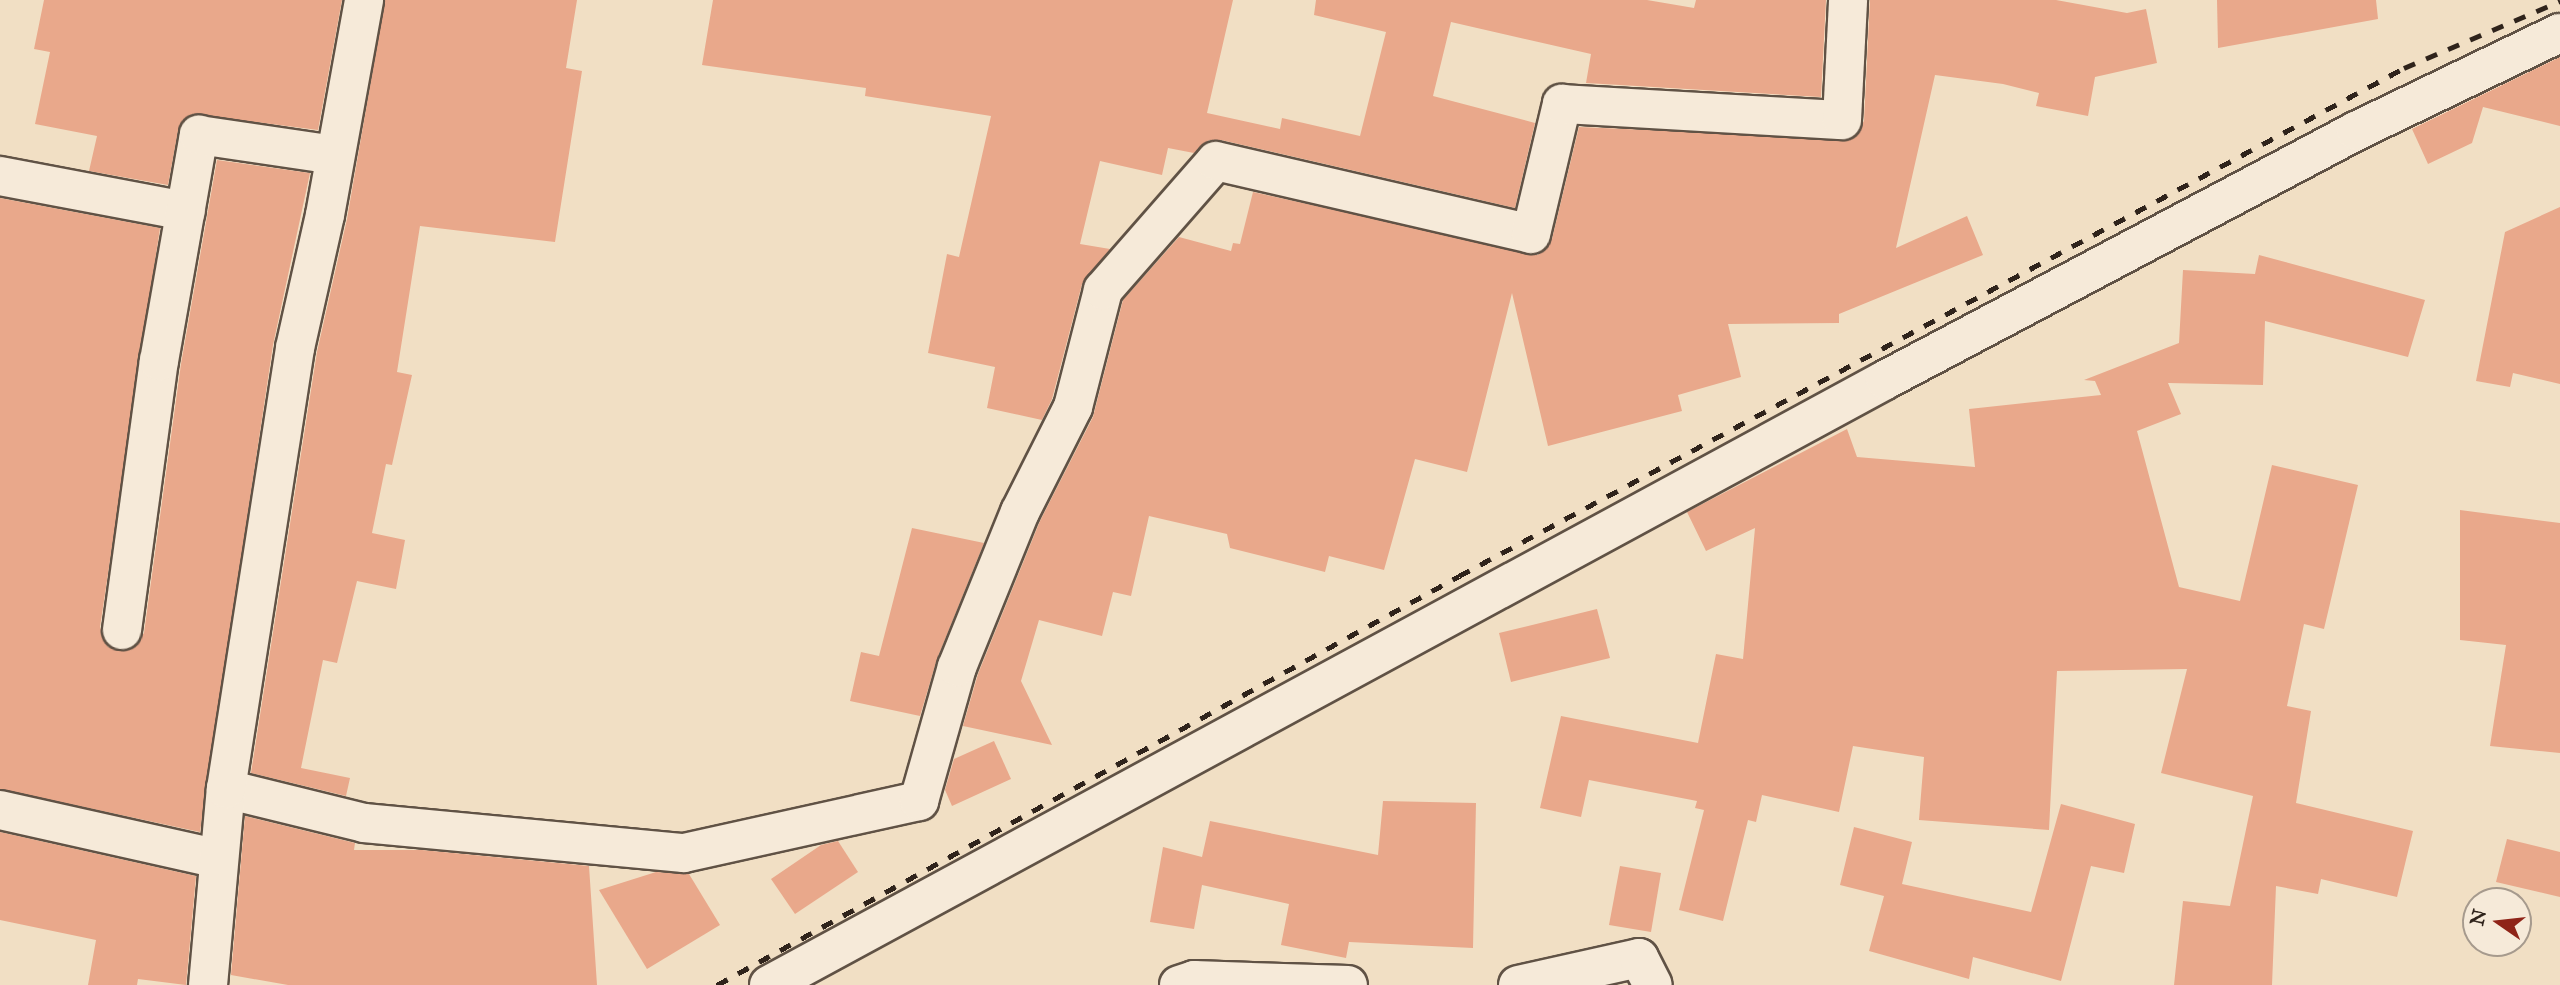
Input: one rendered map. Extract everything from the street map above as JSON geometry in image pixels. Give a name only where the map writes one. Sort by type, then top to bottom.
[{"type":"street","points":[[208,985],[226,789],[295,348],[364,0]]},
{"type":"street","points":[[226,789],[364,823],[684,853],[919,800],[957,667],[1020,512],[1073,407],[1103,290],[1216,161],[1531,234],[1562,104],[1842,120],[1848,0]]},
{"type":"street","points":[[769,985],[1897,373],[2356,131],[2560,33]]},
{"type":"street","points":[[122,630],[159,361],[199,135],[335,155]]},
{"type":"street","points":[[0,176],[186,211]]},
{"type":"street","points":[[0,810],[219,859]]},
{"type":"street","points":[[1518,985],[1639,958],[1653,985]]},
{"type":"street","points":[[1179,985],[1194,980],[1348,985]]},
{"type":"building","points":[[44,0],[342,0],[318,130],[192,114],[178,131],[168,185],[89,171],[97,136],[35,124],[50,52],[34,49]]},
{"type":"building","points":[[385,0],[577,0],[566,68],[582,71],[555,242],[420,226],[397,372],[412,375],[392,465],[386,464],[372,533],[405,540],[396,589],[357,581],[337,663],[323,660],[301,768],[350,778],[346,796],[251,773],[317,352],[347,219]]},
{"type":"building","points":[[713,0],[1233,0],[1207,113],[1280,129],[1282,118],[1360,136],[1386,32],[1314,15],[1316,0],[1647,0],[1694,8],[1696,0],[1826,0],[1821,97],[1586,83],[1591,54],[1451,22],[1433,96],[1535,123],[1515,208],[1221,140],[1209,140],[1194,153],[1168,148],[1162,175],[1100,161],[1080,244],[1110,249],[1082,284],[1052,399],[1042,420],[987,408],[995,367],[928,353],[947,254],[959,257],[991,116],[865,96],[866,88],[702,65]]},
{"type":"building","points":[[1870,0],[2056,0],[2127,13],[2146,9],[2157,63],[2095,77],[2088,116],[2036,106],[2039,93],[2003,84],[1935,75],[1896,248],[1967,216],[1983,255],[1839,314],[1839,323],[1728,324],[1741,377],[1678,395],[1682,411],[1548,446],[1512,293],[1467,472],[1415,459],[1384,570],[1329,556],[1325,572],[1230,548],[1227,534],[1149,516],[1131,596],[1113,592],[1102,636],[1039,620],[1021,681],[1052,745],[963,726],[978,674],[1040,521],[1093,417],[1123,300],[1179,237],[1231,251],[1233,243],[1240,244],[1253,192],[1538,255],[1552,239],[1579,127],[1852,139],[1864,121]]},
{"type":"building","points":[[2217,0],[2376,0],[2378,19],[2218,48]]},
{"type":"building","points":[[2560,57],[2560,126],[2483,107],[2472,143],[2428,164],[2412,129]]},
{"type":"building","points":[[217,160],[310,173],[273,345],[200,832],[0,789],[0,198],[160,228],[100,627],[108,647],[130,650],[144,633],[181,364]]},
{"type":"building","points":[[2560,207],[2560,384],[2513,373],[2510,387],[2476,381],[2505,232]]},
{"type":"building","points":[[2259,255],[2425,300],[2408,357],[2265,321],[2263,385],[2168,383],[2181,414],[2137,431],[2179,587],[2240,601],[2272,465],[2358,485],[2324,629],[2304,624],[2287,706],[2311,711],[2296,803],[2413,831],[2397,897],[2321,879],[2318,894],[2276,886],[2272,985],[2174,985],[2183,901],[2230,906],[2253,796],[2161,773],[2187,669],[2057,671],[2049,830],[1919,820],[1924,757],[1853,746],[1839,812],[1762,795],[1756,822],[1748,820],[1723,921],[1679,910],[1704,810],[1695,808],[1697,801],[1589,780],[1581,817],[1540,808],[1561,716],[1698,743],[1716,654],[1743,659],[1755,528],[1706,551],[1687,512],[1847,429],[1857,457],[1975,467],[1969,409],[2101,395],[2095,381],[2084,380],[2179,343],[2183,270],[2255,274]]},
{"type":"building","points":[[2460,510],[2560,523],[2560,753],[2490,746],[2506,645],[2460,640]]},
{"type":"building","points":[[912,528],[984,543],[937,659],[920,716],[850,701],[861,652],[879,656]]},
{"type":"building","points":[[1597,609],[1610,658],[1511,682],[1499,633]]},
{"type":"building","points":[[994,741],[1011,779],[952,806],[945,790],[954,759]]},
{"type":"building","points":[[1383,801],[1476,803],[1473,948],[1349,942],[1346,958],[1281,945],[1289,904],[1202,885],[1194,929],[1150,922],[1163,847],[1202,857],[1210,821],[1378,855]]},
{"type":"building","points":[[2061,804],[2135,824],[2124,873],[2091,866],[2061,981],[1973,957],[1969,979],[1869,951],[1884,896],[1840,885],[1854,827],[1912,842],[1902,884],[2031,912]]},
{"type":"building","points":[[245,816],[355,843],[354,850],[422,850],[589,866],[597,985],[288,985],[231,975]]},
{"type":"building","points":[[0,832],[196,876],[186,985],[138,979],[137,985],[88,985],[96,940],[0,920]]},
{"type":"building","points":[[2507,839],[2560,852],[2560,897],[2532,890],[2532,887],[2496,882]]},
{"type":"building","points":[[838,841],[858,872],[795,914],[771,879],[821,845]]},
{"type":"building","points":[[1620,866],[1661,873],[1651,932],[1609,925]]},
{"type":"building","points":[[656,872],[689,874],[720,925],[647,969],[599,890]]},
{"type":"railway","points":[[717,985],[1459,576],[2404,68],[2560,1]]}]
